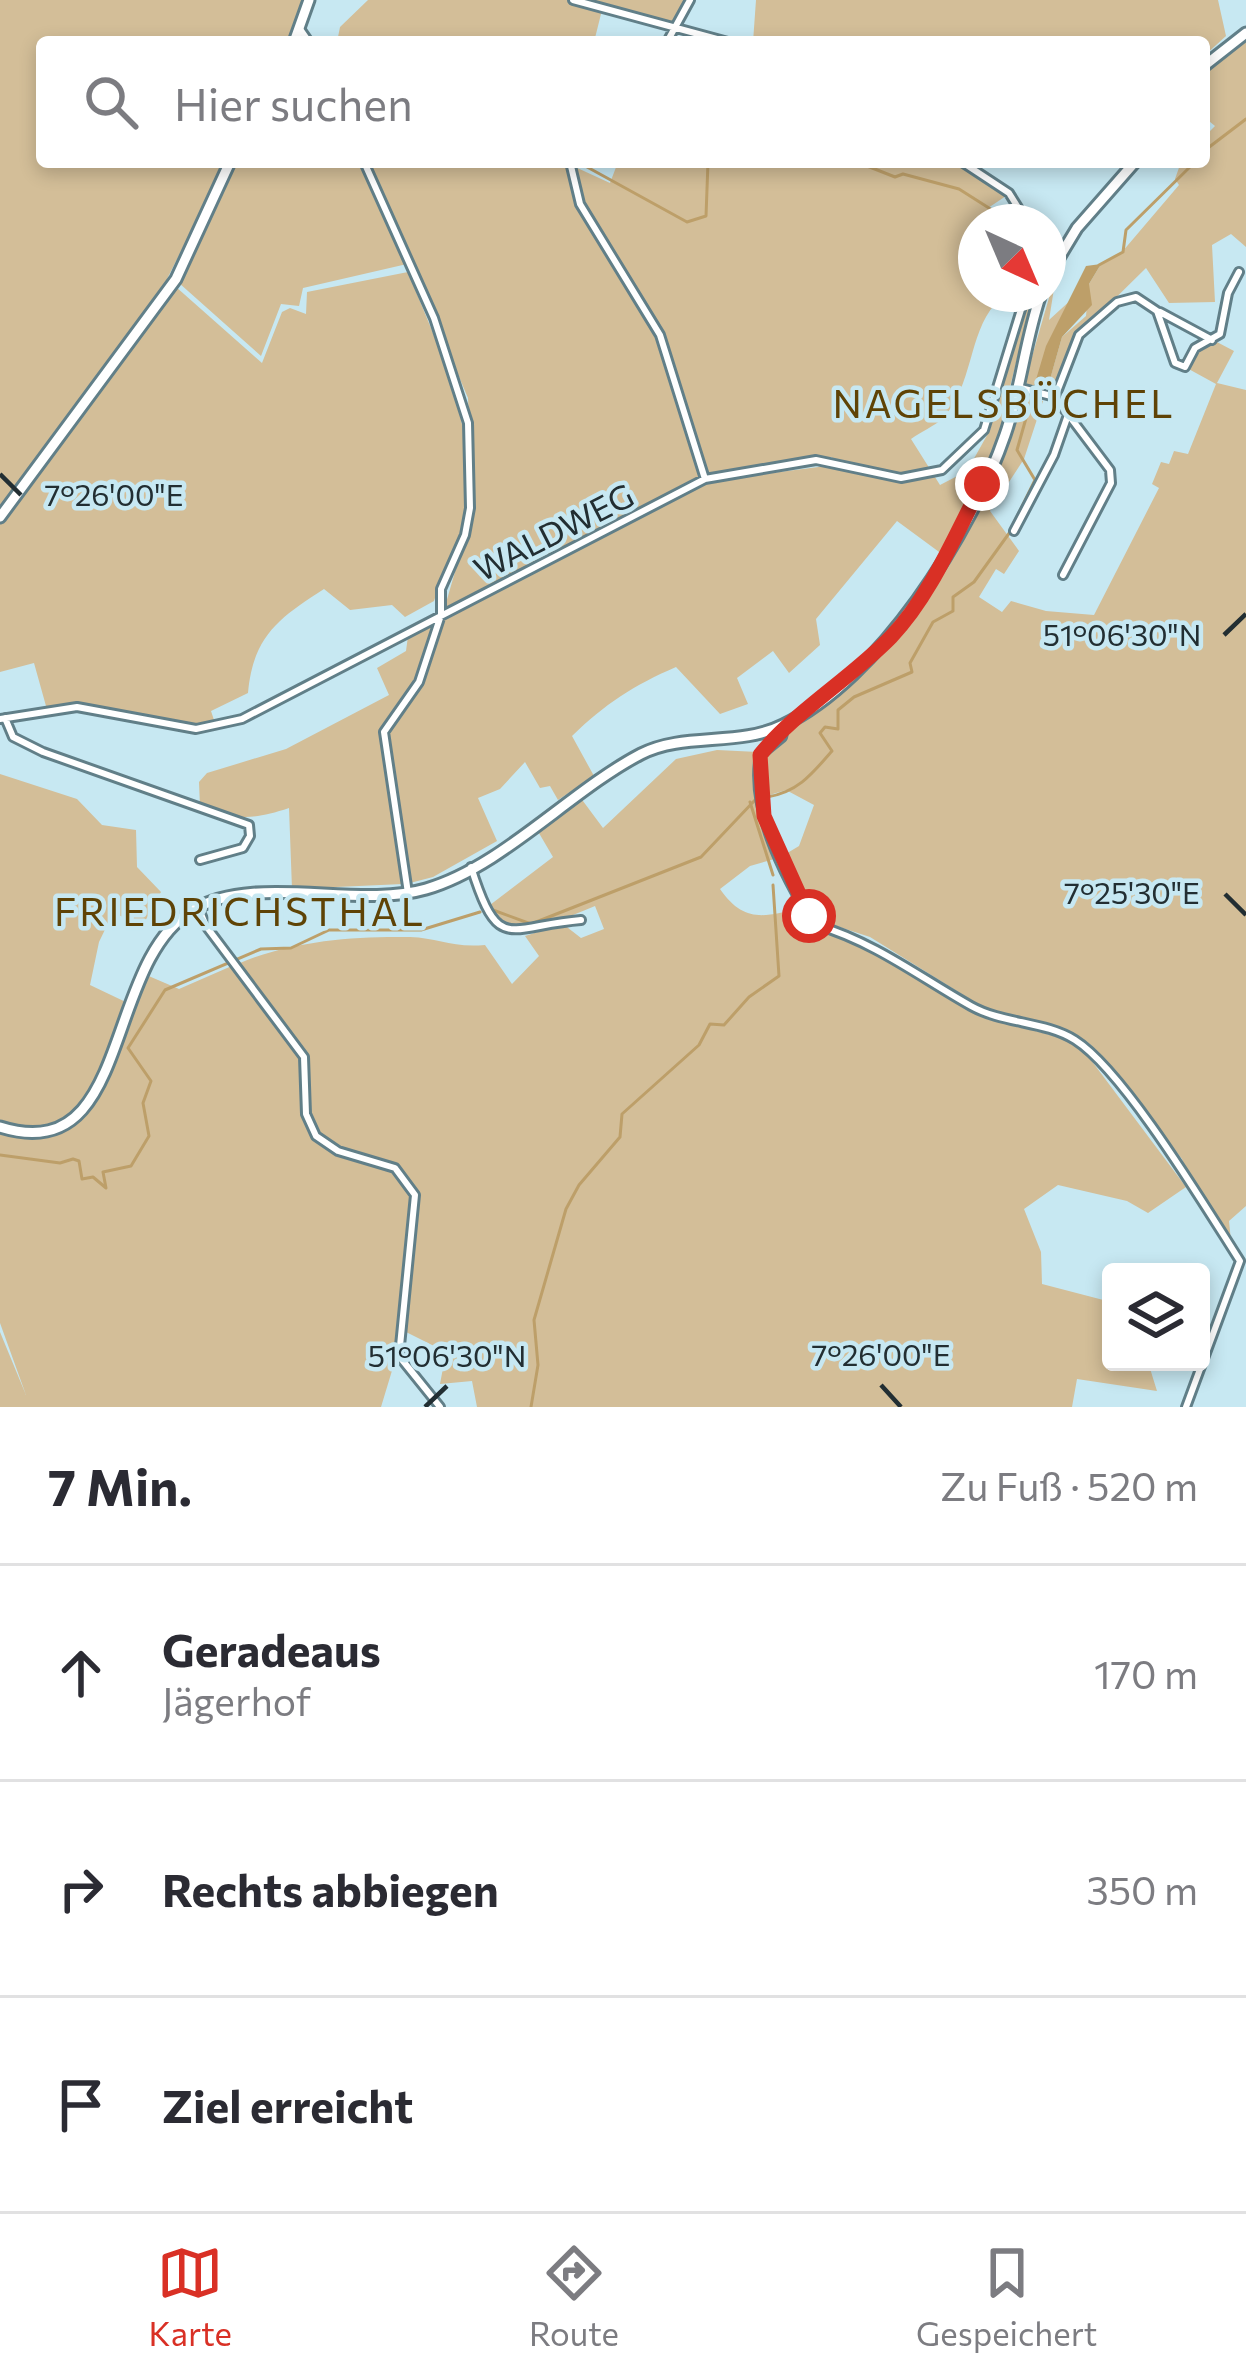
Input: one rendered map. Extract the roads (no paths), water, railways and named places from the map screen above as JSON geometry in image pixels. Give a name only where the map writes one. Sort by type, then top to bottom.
[{"type":"main road","points":[[297,36],[309,0]]},
{"type":"main road","points":[[1210,61],[1246,33]]},
{"type":"main road","points":[[0,517],[176,279],[227,168]]},
{"type":"main road","points":[[1066,238],[1130,168]]},
{"type":"main road","points":[[0,1127],[39,1136],[56,1133],[85,1112],[150,954],[169,928],[198,907],[234,897],[408,893],[471,867],[645,752],[785,724],[833,688],[906,619],[997,452],[1036,312]]},
{"type":"street","points":[[573,0],[705,36]]},
{"type":"street","points":[[670,36],[690,0]]},
{"type":"street","points":[[300,28],[305,36]]},
{"type":"street","points":[[367,168],[434,318],[468,423],[470,508],[441,590],[441,615],[419,682],[384,732],[408,893]]},
{"type":"street","points":[[571,168],[580,204],[660,334],[705,479]]},
{"type":"street","points":[[971,168],[1009,193],[1016,204]]},
{"type":"street","points":[[1215,341],[1239,272]]},
{"type":"street","points":[[1054,397],[1079,335],[1117,302],[1136,297],[1215,341]]},
{"type":"street","points":[[1157,311],[1175,363],[1185,367],[1196,348],[1215,341]]},
{"type":"street","name":"WALDWEG","points":[[2,719],[77,707],[179,727],[212,727],[242,719],[705,479],[816,460],[902,478],[942,470],[984,430],[1020,312]]},
{"type":"street","points":[[1017,387],[1054,397],[1101,454],[1111,483],[1063,575]]},
{"type":"street","points":[[1014,531],[1054,455],[1068,415]]},
{"type":"street","points":[[2,719],[13,737],[43,752],[249,825],[250,836],[243,848],[200,860]]},
{"type":"street","points":[[785,724],[782,737],[760,755],[758,776],[768,828],[809,916],[817,925],[887,952],[991,1018],[1069,1036],[1088,1050],[1171,1155],[1240,1261],[1230,1300],[1186,1407]]},
{"type":"street","points":[[471,867],[481,905],[497,923],[524,933],[580,920]]},
{"type":"street","points":[[198,907],[206,926],[304,1057],[306,1114],[316,1136],[338,1151],[395,1168],[409,1180],[415,1195],[399,1356],[440,1407]]},
{"type":"street","points":[[1230,1300],[1246,1300]]},
{"type":"waterway","points":[[1210,146],[1246,119]]},
{"type":"waterway","points":[[589,168],[687,222],[706,216],[708,168]]},
{"type":"waterway","points":[[872,168],[959,189],[983,204]]},
{"type":"waterway","points":[[1099,265],[1123,252],[1126,230],[1189,168]]},
{"type":"waterway","points":[[1013,525],[1035,480],[1017,450],[1036,383]]},
{"type":"waterway","points":[[767,797],[796,786],[832,751],[820,733],[825,727],[838,729],[838,710],[854,697],[912,672],[910,663],[933,622],[953,611],[953,597],[974,582],[1010,532]]},
{"type":"waterway","points":[[493,910],[531,924],[701,857],[756,799]]},
{"type":"waterway","points":[[750,802],[773,875]]},
{"type":"waterway","points":[[531,1407],[538,1365],[534,1320],[566,1209],[579,1185],[620,1137],[622,1114],[699,1045],[710,1024],[724,1025],[749,997],[779,976],[773,885]]},
{"type":"waterway","points":[[0,1155],[60,1163],[73,1159],[79,1161],[82,1179],[93,1177],[106,1188],[103,1172],[131,1166],[149,1136],[143,1103],[151,1081],[128,1048],[165,990],[261,949],[291,948],[329,930],[421,930],[480,912]]},
{"type":"district","name":"NAGELSBÜCHEL","points":[[1004,402]]},
{"type":"district","name":"FRIEDRICHSTHAL","points":[[240,910]]}]
